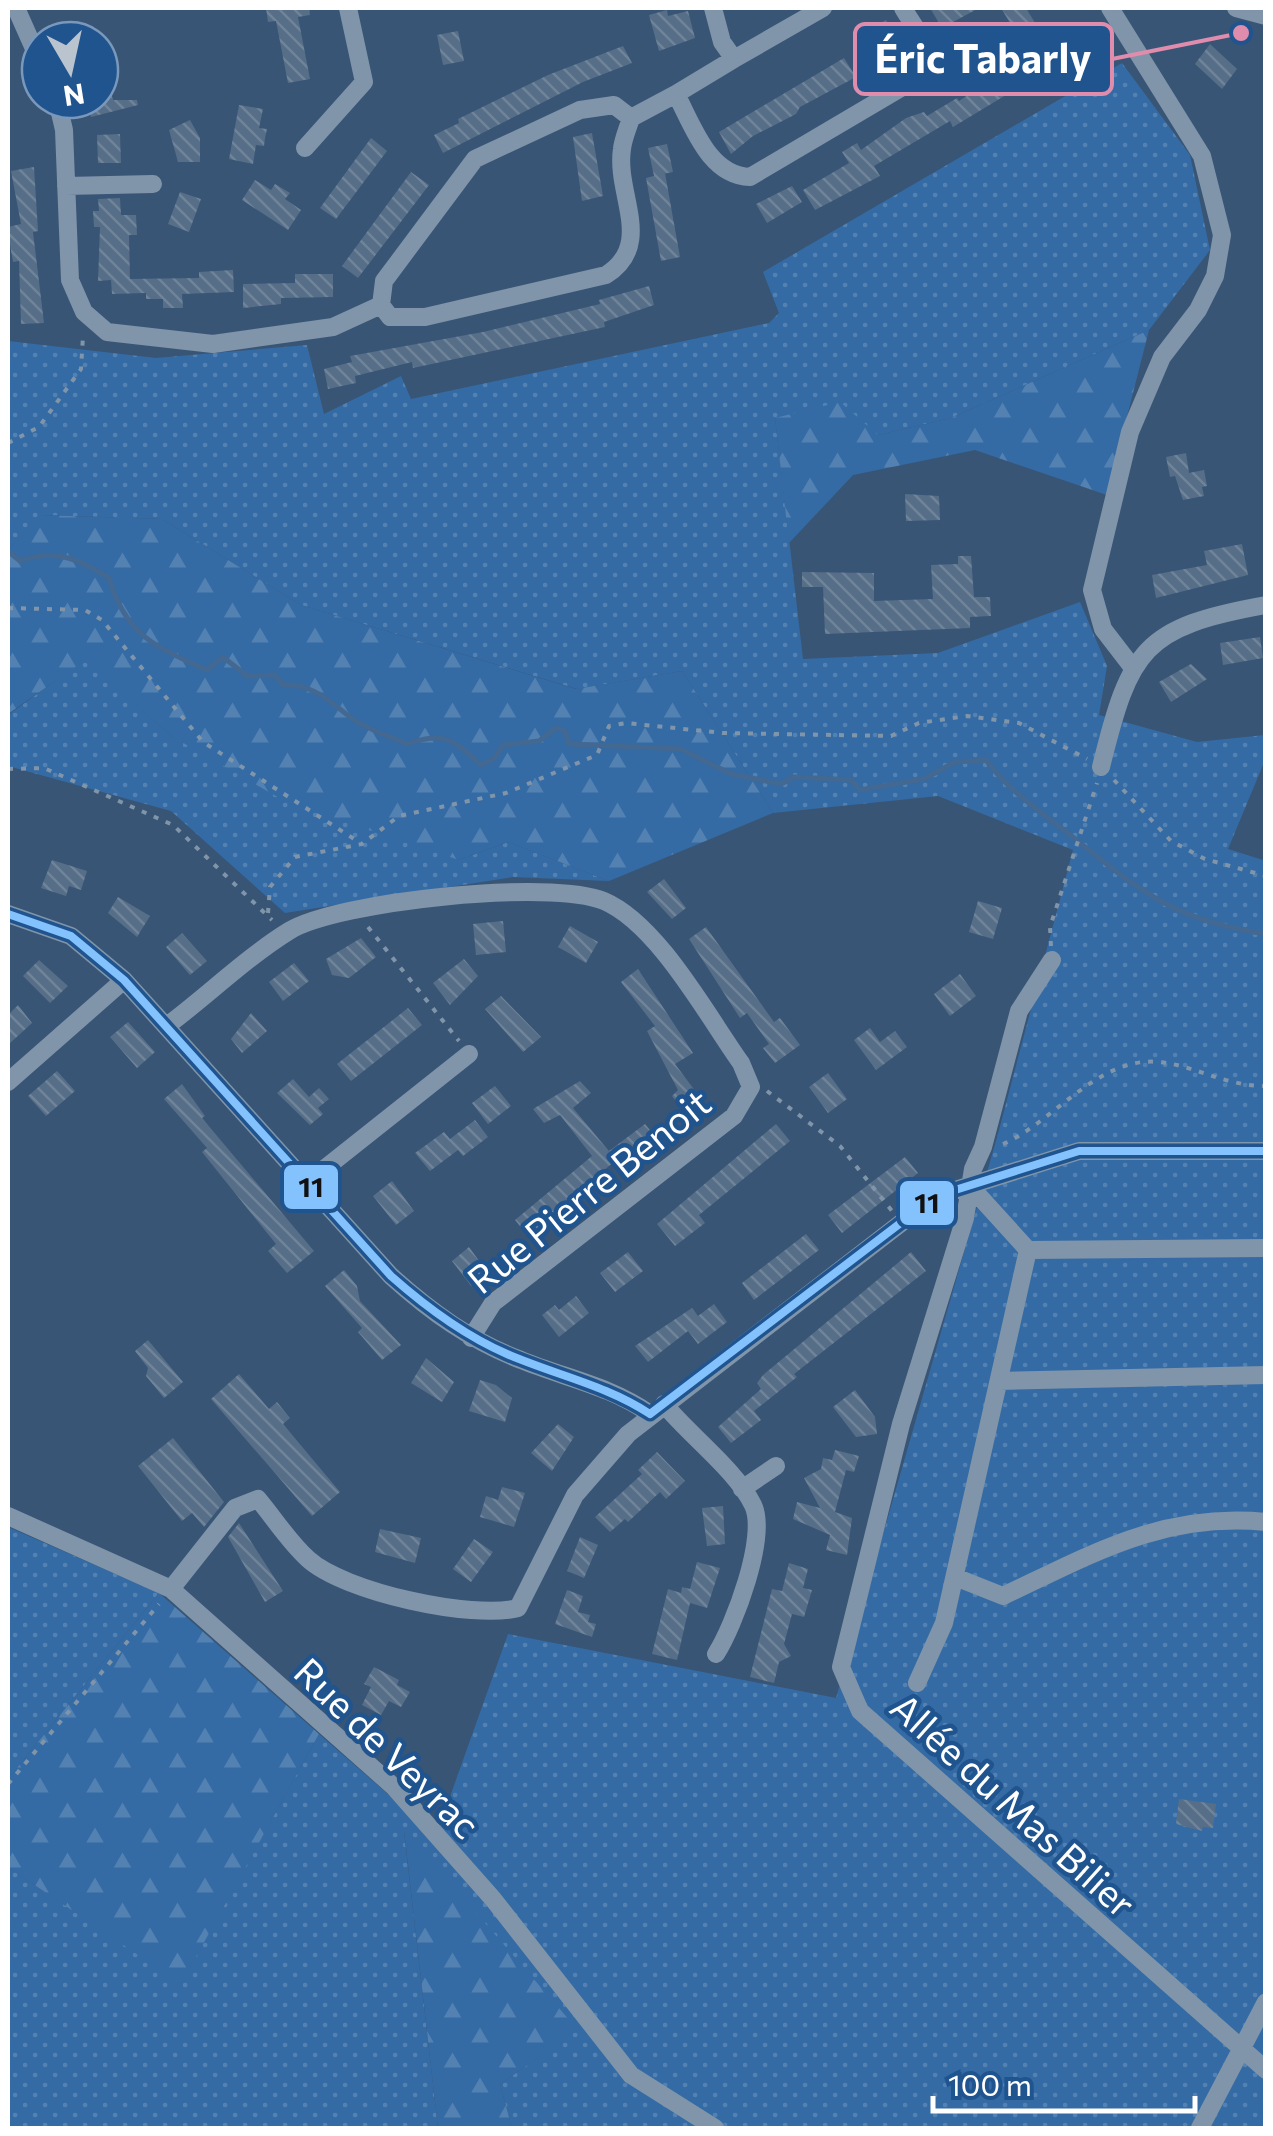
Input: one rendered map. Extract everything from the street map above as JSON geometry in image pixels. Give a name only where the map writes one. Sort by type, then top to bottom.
[{"type":"street","points":[[305,148],[364,82],[348,8]]},
{"type":"street","points":[[713,8],[722,42],[734,59]]},
{"type":"street","points":[[631,118],[614,105],[580,110],[476,159],[384,281],[381,305],[390,316],[425,318],[606,274],[624,264],[631,246],[632,226],[622,151],[631,118],[824,8]]},
{"type":"street","points":[[676,94],[718,166],[731,176],[750,177],[916,79],[927,64],[926,50],[903,8]]},
{"type":"street","points":[[1110,8],[1202,156],[1222,235],[1215,276],[1198,310],[1162,357],[1130,432],[1092,590],[1103,629],[1133,668]]},
{"type":"street","points":[[1236,8],[1266,16]]},
{"type":"street","points":[[62,120],[70,280],[84,312],[107,332],[213,344],[333,327],[381,305]]},
{"type":"street","points":[[66,186],[153,184]]},
{"type":"street","points":[[1100,767],[1119,692],[1142,652],[1174,628],[1206,616],[1266,604]]},
{"type":"street","name":"Rue Pierre Benoit","points":[[168,1025],[282,937],[353,907],[558,890],[606,902],[650,936],[741,1063],[751,1087],[734,1116],[493,1303],[471,1338]]},
{"type":"street","points":[[8,914],[72,936],[124,980],[391,1276],[471,1338],[657,1409],[742,1488],[755,1508],[756,1534],[734,1626],[716,1654]]},
{"type":"street","name":"Allée du Mas Bilier","points":[[1052,960],[1019,1012],[969,1185],[964,1218],[901,1424],[841,1666],[860,1711],[1266,2070]]},
{"type":"street","points":[[8,1082],[124,980]]},
{"type":"street","points":[[309,1182],[468,1054]]},
{"type":"street","points":[[172,1589],[235,1508],[258,1499],[308,1559],[330,1575],[379,1592],[496,1613],[518,1608],[582,1484],[657,1409],[936,1196],[1080,1151],[1266,1151]]},
{"type":"street","points":[[969,1185],[1028,1250],[1266,1248]]},
{"type":"street","points":[[917,1683],[944,1622],[1028,1250]]},
{"type":"street","points":[[998,1381],[1266,1375]]},
{"type":"street","points":[[742,1488],[776,1466]]},
{"type":"street","name":"Rue de Veyrac","points":[[8,1516],[172,1589],[394,1787],[493,1899],[631,2076],[715,2128]]},
{"type":"street","points":[[954,1576],[1003,1596],[1132,1534],[1190,1523],[1266,1522]]},
{"type":"street","points":[[1200,2128],[1266,2002]]},
{"type":"path","points":[[8,443],[39,427],[81,368],[84,312]]},
{"type":"path","points":[[8,608],[86,610],[102,620],[203,742],[362,844]]},
{"type":"path","points":[[268,913],[270,888],[296,858],[362,844],[400,816],[506,793],[597,755],[609,726],[626,723],[724,732],[891,736],[919,723],[967,716],[1019,723],[1100,767],[1171,842],[1206,859],[1266,876]]},
{"type":"path","points":[[1052,960],[1050,927],[1100,767]]},
{"type":"path","points":[[8,769],[44,768],[173,824],[268,913],[282,937]]},
{"type":"path","points":[[353,907],[468,1054]]},
{"type":"path","points":[[983,1147],[1027,1134],[1089,1085],[1122,1066],[1158,1062],[1235,1086],[1266,1086]]},
{"type":"path","points":[[751,1087],[774,1092],[840,1146],[901,1222]]},
{"type":"path","points":[[8,1784],[172,1589]]},
{"type":"green space","points":[[1122,63],[1190,155],[1210,250],[1149,330],[951,418],[878,435],[775,418],[803,659],[938,653],[1080,602],[1107,666],[1099,715],[1197,742],[1265,735],[1265,760],[1228,849],[1266,861],[1265,2128],[512,2128],[500,2084],[577,2030],[404,1832],[438,2128],[8,2128],[8,1867],[181,1983],[319,1734],[436,1836],[508,1634],[836,1698],[998,1134],[1073,850],[938,796],[773,813],[682,671],[577,689],[301,605],[162,519],[41,515],[8,550],[8,341],[156,358],[307,345],[324,414],[401,376],[411,399],[769,323],[779,313],[763,272]]},
{"type":"green space","points":[[1149,330],[1107,495],[975,450],[853,475],[789,543],[775,418],[840,402],[878,435],[951,418]]},
{"type":"green space","points":[[40,515],[162,519],[301,605],[576,689],[682,671],[773,813],[609,881],[508,842],[459,860],[290,804],[173,737],[84,661],[8,714],[8,550]]},
{"type":"green space","points":[[84,660],[173,737],[459,860],[508,842],[609,881],[513,877],[285,913],[171,811],[8,766],[8,715]]},
{"type":"green space","points":[[8,1527],[159,1593],[8,1779]]},
{"type":"green space","points":[[159,1593],[319,1734],[181,1984],[8,1867],[8,1779]]},
{"type":"green space","points":[[404,1830],[578,2030],[500,2084],[512,2128],[438,2128]]},
{"type":"building","points":[[266,8],[309,8],[310,15],[298,17],[310,79],[288,83],[276,21],[268,22]]},
{"type":"building","points":[[930,8],[979,8],[942,28]]},
{"type":"building","points":[[1001,8],[1026,8],[1046,41],[1064,30],[1087,68],[1061,83],[1051,68],[953,127],[950,121],[874,166],[880,176],[815,210],[803,190],[849,163],[842,152],[857,143],[861,150],[906,118],[924,112],[927,116],[957,98],[959,101],[1029,54]]},
{"type":"building","points":[[667,10],[668,16],[688,11],[695,38],[659,51],[649,15]]},
{"type":"building","points":[[886,20],[905,51],[888,61],[880,48],[865,57],[854,38]]},
{"type":"building","points":[[458,31],[464,61],[443,65],[437,35]]},
{"type":"building","points":[[1210,44],[1237,69],[1222,89],[1195,64]]},
{"type":"building","points":[[623,46],[632,63],[583,82],[443,153],[434,135],[459,123],[458,119],[548,75]]},
{"type":"building","points":[[844,58],[856,77],[800,107],[796,114],[753,136],[731,154],[719,132]]},
{"type":"building","points":[[120,100],[137,100],[138,105],[120,110]]},
{"type":"building","points":[[239,105],[263,109],[259,128],[267,129],[264,146],[256,145],[253,164],[229,159]]},
{"type":"building","points":[[190,120],[200,138],[200,162],[178,162],[169,130]]},
{"type":"building","points":[[592,133],[603,196],[582,201],[573,137]]},
{"type":"building","points":[[120,134],[121,163],[98,163],[97,135]]},
{"type":"building","points":[[371,138],[387,151],[336,219],[320,208]]},
{"type":"building","points":[[667,144],[673,172],[654,176],[648,148]]},
{"type":"building","points":[[34,167],[38,231],[33,232],[44,323],[21,324],[19,261],[13,262],[8,233],[8,227],[21,224],[11,171]]},
{"type":"building","points":[[411,172],[429,185],[358,278],[342,266]]},
{"type":"building","points":[[665,173],[680,257],[661,261],[646,178]]},
{"type":"building","points":[[255,180],[271,190],[275,184],[290,193],[285,199],[301,210],[288,230],[242,200]]},
{"type":"building","points":[[792,186],[802,202],[767,223],[756,204]]},
{"type":"building","points":[[180,192],[201,199],[189,232],[168,224]]},
{"type":"building","points":[[120,198],[121,215],[136,215],[137,235],[129,235],[130,279],[199,278],[199,272],[233,270],[234,292],[182,294],[183,308],[163,308],[163,299],[146,299],[146,293],[112,294],[111,280],[98,281],[100,227],[94,227],[93,211],[99,211],[98,199]]},
{"type":"building","points":[[295,274],[333,274],[333,297],[281,298],[281,304],[243,308],[243,284],[295,283]]},
{"type":"building","points":[[649,286],[654,305],[604,322],[605,327],[413,368],[412,362],[355,376],[356,383],[328,389],[324,369],[352,362],[350,356],[483,332],[600,304],[599,300]]},
{"type":"building","points":[[1186,453],[1189,473],[1204,470],[1207,486],[1202,487],[1204,496],[1183,500],[1175,476],[1170,477],[1166,457]]},
{"type":"building","points":[[905,494],[939,496],[940,520],[906,521]]},
{"type":"building","points":[[1242,544],[1248,575],[1156,598],[1152,575],[1207,565],[1204,551]]},
{"type":"building","points":[[958,556],[971,556],[974,597],[990,597],[991,616],[970,617],[970,628],[825,634],[823,587],[802,587],[802,572],[874,573],[874,601],[933,599],[931,565],[958,564]]},
{"type":"building","points":[[1260,637],[1263,658],[1223,665],[1220,643]]},
{"type":"building","points":[[1191,664],[1207,679],[1171,702],[1159,682]]},
{"type":"building","points":[[52,860],[87,871],[81,890],[69,886],[66,896],[41,888]]},
{"type":"building","points":[[664,879],[686,908],[672,919],[647,892]]},
{"type":"building","points":[[118,897],[150,916],[137,937],[108,913]]},
{"type":"building","points":[[978,901],[1002,908],[993,939],[969,932]]},
{"type":"building","points":[[503,921],[506,952],[476,955],[473,924]]},
{"type":"building","points":[[570,926],[598,942],[586,963],[558,947]]},
{"type":"building","points":[[706,927],[774,1022],[780,1018],[800,1045],[775,1063],[763,1048],[769,1044],[747,1013],[740,1018],[689,939]]},
{"type":"building","points":[[182,933],[207,961],[190,975],[166,947]]},
{"type":"building","points":[[361,938],[376,957],[349,978],[332,975],[326,959]]},
{"type":"building","points":[[464,959],[478,976],[450,1005],[433,983]]},
{"type":"building","points":[[39,960],[68,986],[50,1003],[23,976]]},
{"type":"building","points":[[294,963],[309,981],[283,1001],[269,982]]},
{"type":"building","points":[[638,969],[693,1053],[675,1064],[705,1104],[688,1117],[672,1096],[678,1090],[647,1031],[655,1026],[621,982]]},
{"type":"building","points":[[960,974],[976,996],[950,1016],[934,994]]},
{"type":"building","points":[[501,996],[541,1037],[523,1052],[485,1009]]},
{"type":"building","points":[[18,1005],[32,1023],[8,1045],[8,1015]]},
{"type":"building","points":[[408,1008],[422,1025],[351,1081],[337,1064]]},
{"type":"building","points":[[251,1013],[267,1031],[242,1053],[231,1039]]},
{"type":"building","points":[[128,1022],[155,1052],[137,1068],[110,1037]]},
{"type":"building","points":[[870,1028],[880,1042],[895,1031],[907,1047],[876,1070],[854,1040]]},
{"type":"building","points":[[57,1071],[75,1091],[46,1116],[28,1096]]},
{"type":"building","points":[[828,1073],[847,1099],[828,1113],[809,1087]]},
{"type":"building","points":[[293,1079],[309,1097],[319,1088],[329,1099],[318,1108],[323,1114],[310,1125],[277,1093]]},
{"type":"building","points":[[580,1081],[591,1093],[573,1108],[613,1156],[609,1151],[645,1124],[658,1140],[622,1168],[616,1160],[595,1178],[598,1182],[528,1236],[515,1220],[592,1156],[560,1115],[544,1123],[533,1109]]},
{"type":"building","points":[[182,1084],[205,1116],[202,1118],[314,1251],[287,1273],[268,1251],[276,1244],[202,1152],[207,1148],[164,1099]]},
{"type":"building","points":[[495,1086],[511,1106],[488,1124],[472,1103]]},
{"type":"building","points":[[475,1120],[488,1137],[463,1156],[458,1150],[430,1171],[415,1153],[444,1132],[450,1139]]},
{"type":"building","points":[[776,1124],[790,1141],[699,1215],[705,1223],[675,1246],[657,1224]]},
{"type":"building","points":[[905,1157],[918,1173],[842,1233],[828,1215]]},
{"type":"building","points":[[392,1181],[414,1211],[396,1225],[373,1196]]},
{"type":"building","points":[[806,1234],[819,1250],[754,1300],[742,1283]]},
{"type":"building","points":[[469,1247],[488,1273],[471,1286],[452,1261]]},
{"type":"building","points":[[628,1252],[643,1271],[615,1292],[600,1273]]},
{"type":"building","points":[[911,1252],[926,1271],[794,1374],[797,1377],[754,1411],[761,1420],[731,1443],[718,1427],[761,1389],[757,1383],[763,1375]]},
{"type":"building","points":[[344,1270],[357,1286],[360,1301],[401,1345],[382,1360],[358,1332],[362,1328],[325,1286]]},
{"type":"building","points":[[576,1296],[589,1313],[559,1337],[542,1315],[555,1305],[559,1310]]},
{"type":"building","points":[[714,1304],[727,1322],[698,1344],[688,1331],[648,1362],[635,1346],[692,1308],[698,1316]]},
{"type":"building","points":[[148,1340],[183,1382],[164,1398],[146,1376],[148,1368],[135,1351]]},
{"type":"building","points":[[426,1358],[454,1382],[442,1402],[411,1383]]},
{"type":"building","points":[[239,1374],[269,1409],[277,1402],[290,1418],[283,1424],[340,1492],[312,1516],[211,1399]]},
{"type":"building","points":[[480,1380],[496,1385],[512,1398],[505,1422],[469,1411]]},
{"type":"building","points":[[855,1390],[875,1417],[877,1434],[856,1437],[833,1407]]},
{"type":"building","points":[[558,1424],[574,1437],[552,1471],[531,1453]]},
{"type":"building","points":[[173,1438],[224,1502],[204,1527],[192,1513],[182,1521],[138,1466]]},
{"type":"building","points":[[835,1450],[859,1456],[854,1472],[846,1470],[835,1512],[852,1518],[847,1555],[826,1550],[830,1535],[793,1519],[797,1502],[820,1508],[804,1478],[821,1469],[823,1458],[832,1460]]},
{"type":"building","points":[[657,1452],[685,1481],[666,1499],[660,1492],[628,1522],[625,1519],[610,1532],[595,1517],[642,1474],[638,1470]]},
{"type":"building","points":[[502,1487],[525,1493],[514,1527],[480,1517],[486,1496],[498,1500]]},
{"type":"building","points":[[723,1506],[725,1544],[707,1546],[702,1508]]},
{"type":"building","points":[[239,1523],[283,1591],[265,1602],[228,1537]]},
{"type":"building","points":[[380,1529],[421,1538],[415,1563],[375,1552]]},
{"type":"building","points":[[580,1537],[598,1545],[584,1578],[567,1571]]},
{"type":"building","points":[[474,1539],[493,1552],[471,1582],[453,1569]]},
{"type":"building","points":[[697,1562],[720,1568],[707,1608],[690,1603],[677,1660],[652,1654],[668,1589],[681,1593],[682,1587],[690,1589]]},
{"type":"building","points":[[789,1563],[808,1569],[803,1588],[812,1590],[804,1617],[792,1614],[784,1644],[791,1656],[779,1662],[774,1683],[750,1677],[772,1589],[782,1591]]},
{"type":"building","points":[[567,1590],[583,1596],[578,1612],[590,1615],[588,1622],[596,1624],[592,1637],[555,1624]]},
{"type":"building","points":[[374,1667],[399,1680],[397,1685],[410,1692],[401,1707],[389,1701],[381,1715],[362,1705],[371,1687],[364,1684]]},
{"type":"building","points":[[1179,1799],[1216,1804],[1213,1828],[1203,1827],[1202,1831],[1176,1824]]},
{"type":"waterway","points":[[8,551],[20,561],[66,557],[109,578],[134,627],[158,646],[189,662],[207,670],[223,657],[247,676],[275,675],[283,685],[313,691],[373,730],[407,744],[430,738],[447,740],[481,765],[494,759],[503,745],[539,741],[556,728],[565,731],[569,744],[681,749],[731,774],[781,784],[794,777],[851,780],[860,790],[924,779],[955,762],[986,760],[1023,798],[1156,899],[1204,920],[1266,934]]},
{"type":"transit line","name":"11","points":[[8,914],[71,936],[124,980],[391,1276],[418,1299],[491,1346],[616,1395],[650,1414]]},
{"type":"transit line","name":"11","points":[[650,1414],[936,1196],[1079,1151],[1266,1151]]},
{"type":"place","name":"Éric Tabarly","points":[[1241,33]]}]
